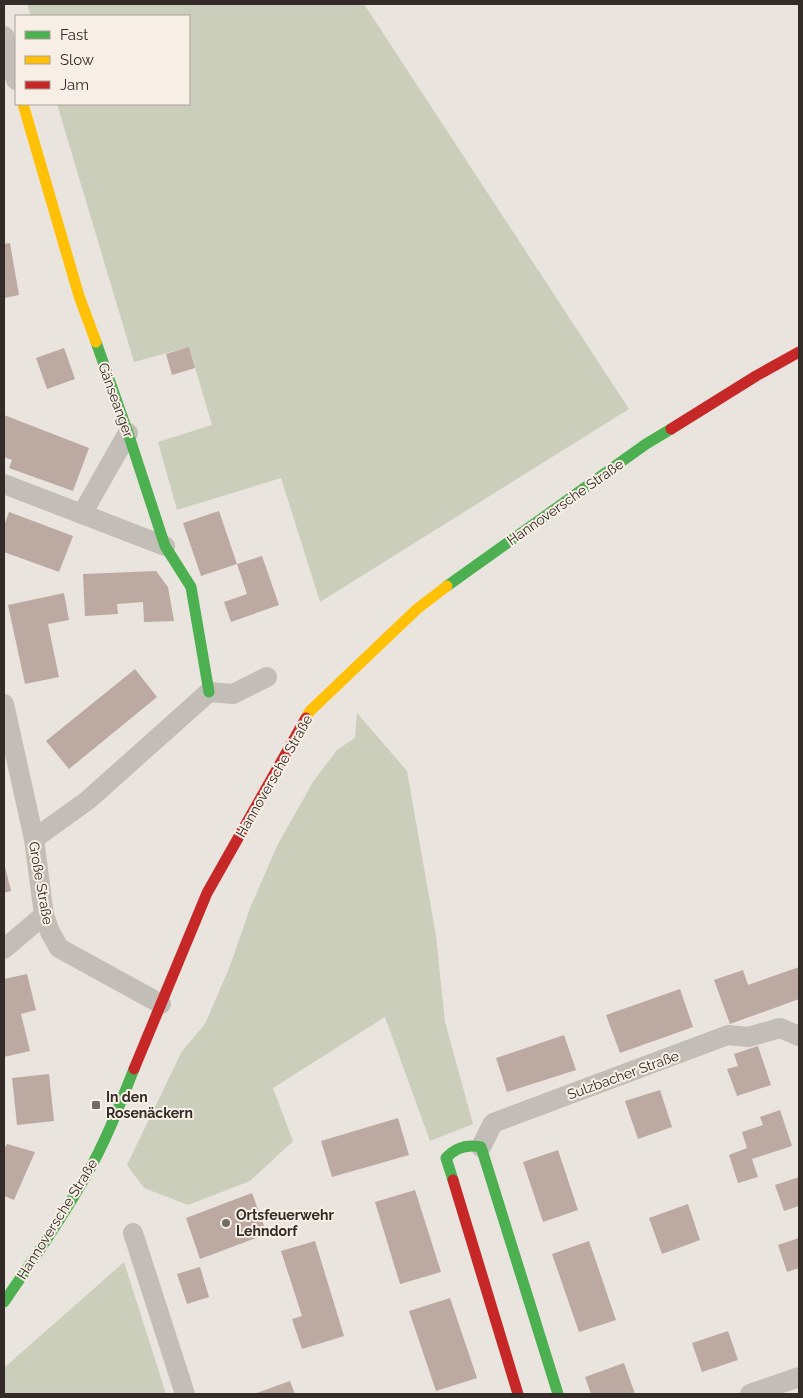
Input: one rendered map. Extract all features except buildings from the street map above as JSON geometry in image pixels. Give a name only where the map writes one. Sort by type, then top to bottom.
[{"type":"main road","name":"Gänseanger","points":[[23,105],[79,296],[128,433],[164,546],[191,587],[209,692]]},
{"type":"main road","name":"Hannoversche Straße","points":[[4,1302],[44,1246],[88,1173],[112,1123],[207,893],[310,711],[418,609],[475,566],[646,444],[756,376],[799,352]]},
{"type":"main road","points":[[518,1394],[446,1158],[453,1150],[471,1144],[481,1147],[558,1394]]},
{"type":"street","points":[[4,36],[15,76]]},
{"type":"street","points":[[82,514],[128,433]]},
{"type":"street","points":[[4,484],[164,546]]},
{"type":"street","points":[[34,839],[88,800],[209,692],[233,694],[267,677]]},
{"type":"street","name":"Große Straße","points":[[4,704],[34,839],[44,915],[50,932],[59,948],[161,1004]]},
{"type":"street","points":[[4,949],[44,915]]},
{"type":"street","name":"Sulzbacher Straße","points":[[481,1147],[493,1123],[728,1036],[748,1037],[780,1028],[799,1036]]},
{"type":"street","points":[[133,1233],[185,1394]]},
{"type":"street","points":[[750,1394],[799,1377]]},
{"type":"green space","points":[[27,4],[364,4],[629,409],[320,602],[281,478],[177,510],[158,442],[212,425],[189,347],[134,362],[57,105],[190,105],[190,15],[31,15]]},
{"type":"green space","points":[[357,713],[407,771],[436,936],[445,1022],[473,1124],[430,1141],[385,1017],[273,1088],[293,1141],[250,1181],[188,1205],[144,1188],[127,1165],[182,1051],[205,1024],[230,966],[250,908],[278,844],[313,782],[337,750],[355,738]]},
{"type":"green space","points":[[124,1262],[166,1394],[4,1394],[4,1368]]},
{"type":"traffic: fast","points":[[96,342],[165,546],[191,587],[209,692]]},
{"type":"traffic: fast","points":[[447,586],[646,444],[671,429]]},
{"type":"traffic: fast","points":[[4,1302],[87,1174],[107,1136],[134,1069]]},
{"type":"traffic: fast","points":[[453,1180],[446,1158],[462,1147],[481,1147],[558,1394]]},
{"type":"traffic: slow","points":[[23,105],[79,296],[96,342]]},
{"type":"traffic: slow","points":[[306,718],[310,711],[417,609],[447,586]]},
{"type":"traffic: jam","points":[[671,429],[756,376],[799,352]]},
{"type":"traffic: jam","points":[[134,1069],[207,893],[306,718]]},
{"type":"traffic: jam","points":[[453,1180],[518,1394]]},
{"type":"place","name":"In den Rosenäckern","points":[[96,1105]]},
{"type":"place","name":"Ortsfeuerwehr Lehndorf","points":[[226,1223]]}]
